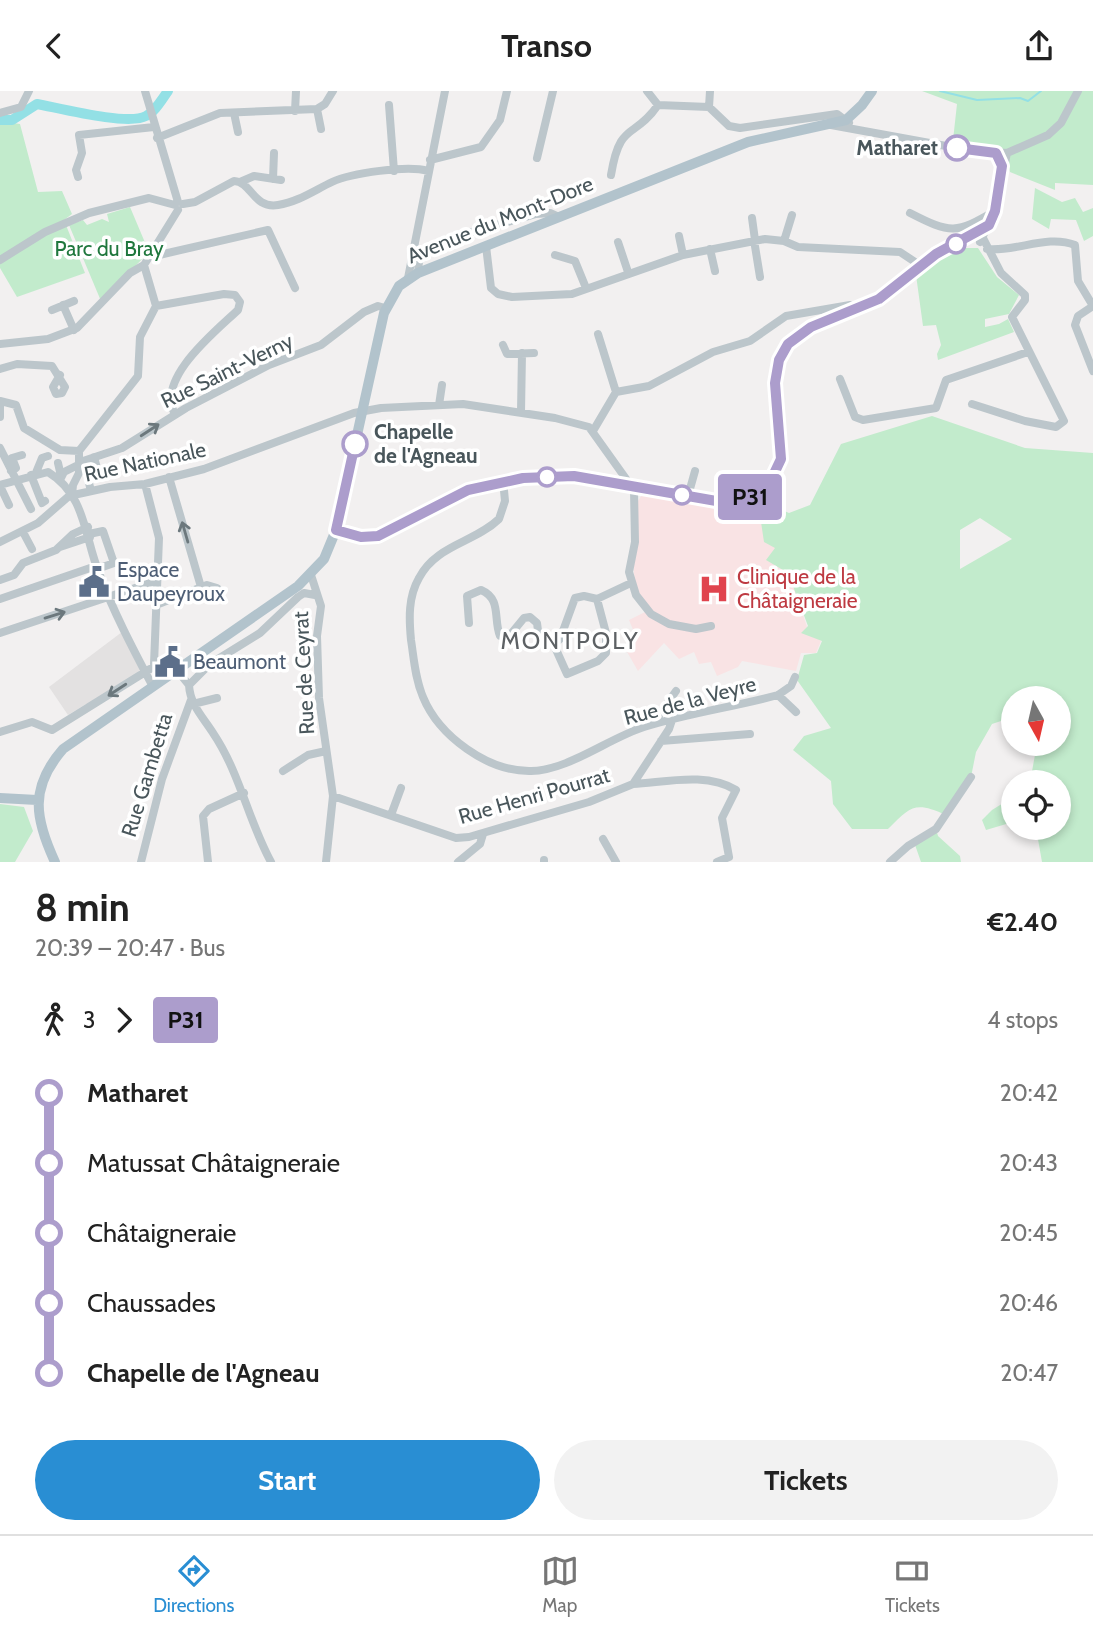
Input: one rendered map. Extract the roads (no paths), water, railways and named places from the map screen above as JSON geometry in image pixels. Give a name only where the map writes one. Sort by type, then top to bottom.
[{"type":"main road","points":[[855,122],[872,91]]},
{"type":"main road","name":"Avenue du Mont-Dore","points":[[37,800],[48,770],[63,749],[152,673],[176,669],[301,589],[324,559],[336,530],[386,308],[413,275],[748,142],[855,122]]},
{"type":"main road","points":[[0,798],[37,800],[40,824],[55,862]]},
{"type":"street","points":[[0,344],[48,339],[74,330],[92,316],[130,273],[144,265],[153,252],[179,205],[145,91]]},
{"type":"street","points":[[295,111],[296,91]]},
{"type":"street","points":[[157,138],[209,116],[317,109],[329,100],[333,91]]},
{"type":"street","points":[[413,275],[428,171],[445,91]]},
{"type":"street","points":[[430,160],[471,152],[481,147],[499,120],[506,91]]},
{"type":"street","points":[[537,159],[553,91]]},
{"type":"street","points":[[648,91],[658,105]]},
{"type":"street","points":[[709,107],[710,91]]},
{"type":"street","points":[[658,105],[709,107],[729,126],[740,128],[837,114],[894,138],[1007,153],[1048,135],[1069,112],[1078,91]]},
{"type":"street","points":[[0,113],[21,107],[29,93]]},
{"type":"street","points":[[611,175],[620,138],[652,114],[658,105]]},
{"type":"street","points":[[389,106],[394,171]]},
{"type":"street","points":[[317,109],[321,129]]},
{"type":"street","points":[[234,113],[238,132]]},
{"type":"street","points":[[78,177],[76,170],[82,153],[79,135],[154,127]]},
{"type":"street","points":[[0,260],[45,232],[89,213],[149,198],[179,205],[191,204],[234,181],[240,182],[254,176],[277,180],[274,153]]},
{"type":"street","points":[[996,153],[1002,166]]},
{"type":"street","points":[[336,530],[361,537],[378,536],[468,490],[503,480],[574,476],[688,496],[734,501],[752,496],[767,485],[777,470],[782,452],[775,383],[783,352],[802,332],[883,296],[921,266],[959,242],[979,239],[995,211],[1002,166],[1007,153]]},
{"type":"street","points":[[240,182],[256,200],[276,206],[337,180],[394,171],[428,171]]},
{"type":"street","points":[[910,213],[939,227],[957,229],[975,224],[995,211]]},
{"type":"street","points":[[413,275],[419,261],[450,238],[536,214],[550,213],[559,217]]},
{"type":"street","points":[[785,241],[792,215]]},
{"type":"street","points":[[752,218],[760,277]]},
{"type":"street","points":[[153,252],[159,255],[268,230],[295,288]]},
{"type":"street","points":[[679,236],[683,255]]},
{"type":"street","points":[[972,404],[1035,424],[1056,427],[1062,424],[1063,414],[1028,352],[1012,317],[1025,300],[1021,291],[1001,273],[979,239]]},
{"type":"street","points":[[486,246],[491,288],[498,294],[563,295],[683,255],[755,240],[785,241],[806,249],[900,252],[921,266]]},
{"type":"street","points":[[987,249],[1019,249],[1050,241],[1075,245],[1078,281],[1093,306],[1079,316],[1075,325],[1093,370]]},
{"type":"street","points":[[618,242],[628,272]]},
{"type":"street","points":[[710,249],[715,271]]},
{"type":"street","points":[[555,255],[575,261],[586,288]]},
{"type":"street","points":[[92,491],[83,474],[79,451],[138,376],[140,337],[156,306],[144,265]]},
{"type":"street","points":[[156,306],[224,294],[235,295],[240,302],[238,310],[183,365],[171,405],[174,414]]},
{"type":"street","points":[[52,310],[74,301]]},
{"type":"street","points":[[64,305],[74,330]]},
{"type":"street","points":[[616,392],[649,386],[713,352],[750,341],[786,316],[850,305],[856,309]]},
{"type":"street","name":"Rue Saint-Verny","points":[[61,478],[80,463],[122,448],[174,414],[269,365],[321,345],[364,312],[378,306],[386,308]]},
{"type":"street","points":[[598,334],[616,392],[593,431],[633,486],[635,535],[629,572],[631,583],[642,603],[662,621],[696,629],[711,626]]},
{"type":"street","points":[[503,345],[506,354],[534,353]]},
{"type":"street","points":[[840,379],[855,417],[863,420],[936,408],[946,380],[1028,352]]},
{"type":"street","points":[[521,412],[523,353]]},
{"type":"street","points":[[0,369],[17,364],[47,364],[60,375]]},
{"type":"street","points":[[439,405],[442,385]]},
{"type":"street","points":[[0,417],[0,402],[16,405],[23,428],[60,450],[79,451]]},
{"type":"street","name":"Rue Nationale","points":[[0,542],[23,532],[72,495],[145,484],[236,459],[362,411],[464,404],[581,424],[593,431]]},
{"type":"street","points":[[346,416],[359,427]]},
{"type":"street","points":[[0,448],[11,471],[26,477],[42,503],[45,501]]},
{"type":"street","points":[[11,471],[16,468],[12,458],[22,455]]},
{"type":"street","points":[[31,509],[26,477],[42,458],[48,456]]},
{"type":"street","points":[[72,495],[73,485],[83,474],[97,472],[94,457]]},
{"type":"street","points":[[58,463],[61,478],[89,533],[97,567],[110,597],[152,673]]},
{"type":"street","points":[[688,496],[695,471]]},
{"type":"street","points":[[9,505],[0,486],[48,472],[61,478]]},
{"type":"street","points":[[169,477],[201,587]]},
{"type":"street","name":"Rue de la Veyre","points":[[503,480],[505,501],[499,519],[444,550],[426,566],[413,592],[409,617],[414,664],[424,699],[432,714],[455,739],[481,758],[508,769],[550,769],[632,731],[778,695],[791,685],[795,677]]},
{"type":"street","points":[[145,484],[158,533],[152,673]]},
{"type":"street","points":[[0,580],[13,575],[25,561],[60,547],[73,534],[103,531],[114,563],[0,599]]},
{"type":"street","points":[[23,532],[32,549]]},
{"type":"street","name":"Rue de Ceyrat","points":[[311,575],[315,595],[321,606],[317,636],[319,698],[333,796],[326,862]]},
{"type":"street","points":[[0,633],[156,581]]},
{"type":"street","points":[[554,645],[560,639],[575,598],[584,596],[597,599],[631,583]]},
{"type":"street","points":[[156,605],[201,587],[217,588]]},
{"type":"street","points":[[189,685],[210,664],[260,633],[301,589],[315,595]]},
{"type":"street","points":[[469,623],[467,596],[481,590],[488,593],[498,609],[500,636],[510,635],[524,618],[530,617],[537,623],[539,638],[554,645],[567,674],[598,661],[606,653],[606,633],[597,599]]},
{"type":"street","points":[[176,669],[189,685],[192,702],[215,734],[244,793],[271,862]]},
{"type":"street","points":[[0,732],[32,722],[49,730],[55,728],[152,673]]},
{"type":"street","points":[[657,723],[659,715],[676,691]]},
{"type":"street","points":[[778,695],[796,712]]},
{"type":"street","points":[[192,702],[217,698]]},
{"type":"street","name":"Rue Gambetta","points":[[141,862],[162,779],[192,702]]},
{"type":"street","name":"Rue Henri Pourrat","points":[[333,796],[456,838],[483,834],[589,802],[633,784],[672,720]]},
{"type":"street","points":[[661,741],[750,734]]},
{"type":"street","name":"Rue de Ceyrat","points":[[283,771],[308,755],[326,751]]},
{"type":"street","points":[[890,862],[908,846],[936,829],[971,777]]},
{"type":"street","points":[[633,784],[706,779],[720,781],[736,790],[722,818],[729,857]]},
{"type":"street","points":[[391,815],[401,788]]},
{"type":"street","points":[[208,862],[203,816],[209,809],[244,793]]},
{"type":"street","points":[[457,862],[481,844],[483,834]]},
{"type":"street","points":[[603,839],[616,862]]},
{"type":"street","points":[[717,862],[729,857]]},
{"type":"street","points":[[729,857],[738,862]]},
{"type":"waterway","points":[[0,120],[12,120],[37,104],[109,118],[137,119],[152,112],[168,91]]},
{"type":"waterway","points":[[940,91],[977,100],[1020,98],[1028,101],[1041,91]]},
{"type":"place","name":"Matharet","points":[[957,148]]},
{"type":"place","name":"Chapelle de l'Agneau","points":[[355,444]]},
{"type":"place","name":"Espace Daupeyroux","points":[[94,582]]},
{"type":"place","name":"Clinique de la Châtaigneraie","points":[[714,589]]},
{"type":"place","name":"Beaumont","points":[[170,662]]},
{"type":"district","name":"MONTPOLY","points":[[570,641]]},
{"type":"park label","name":"Parc du Bray","points":[[109,249]]}]
